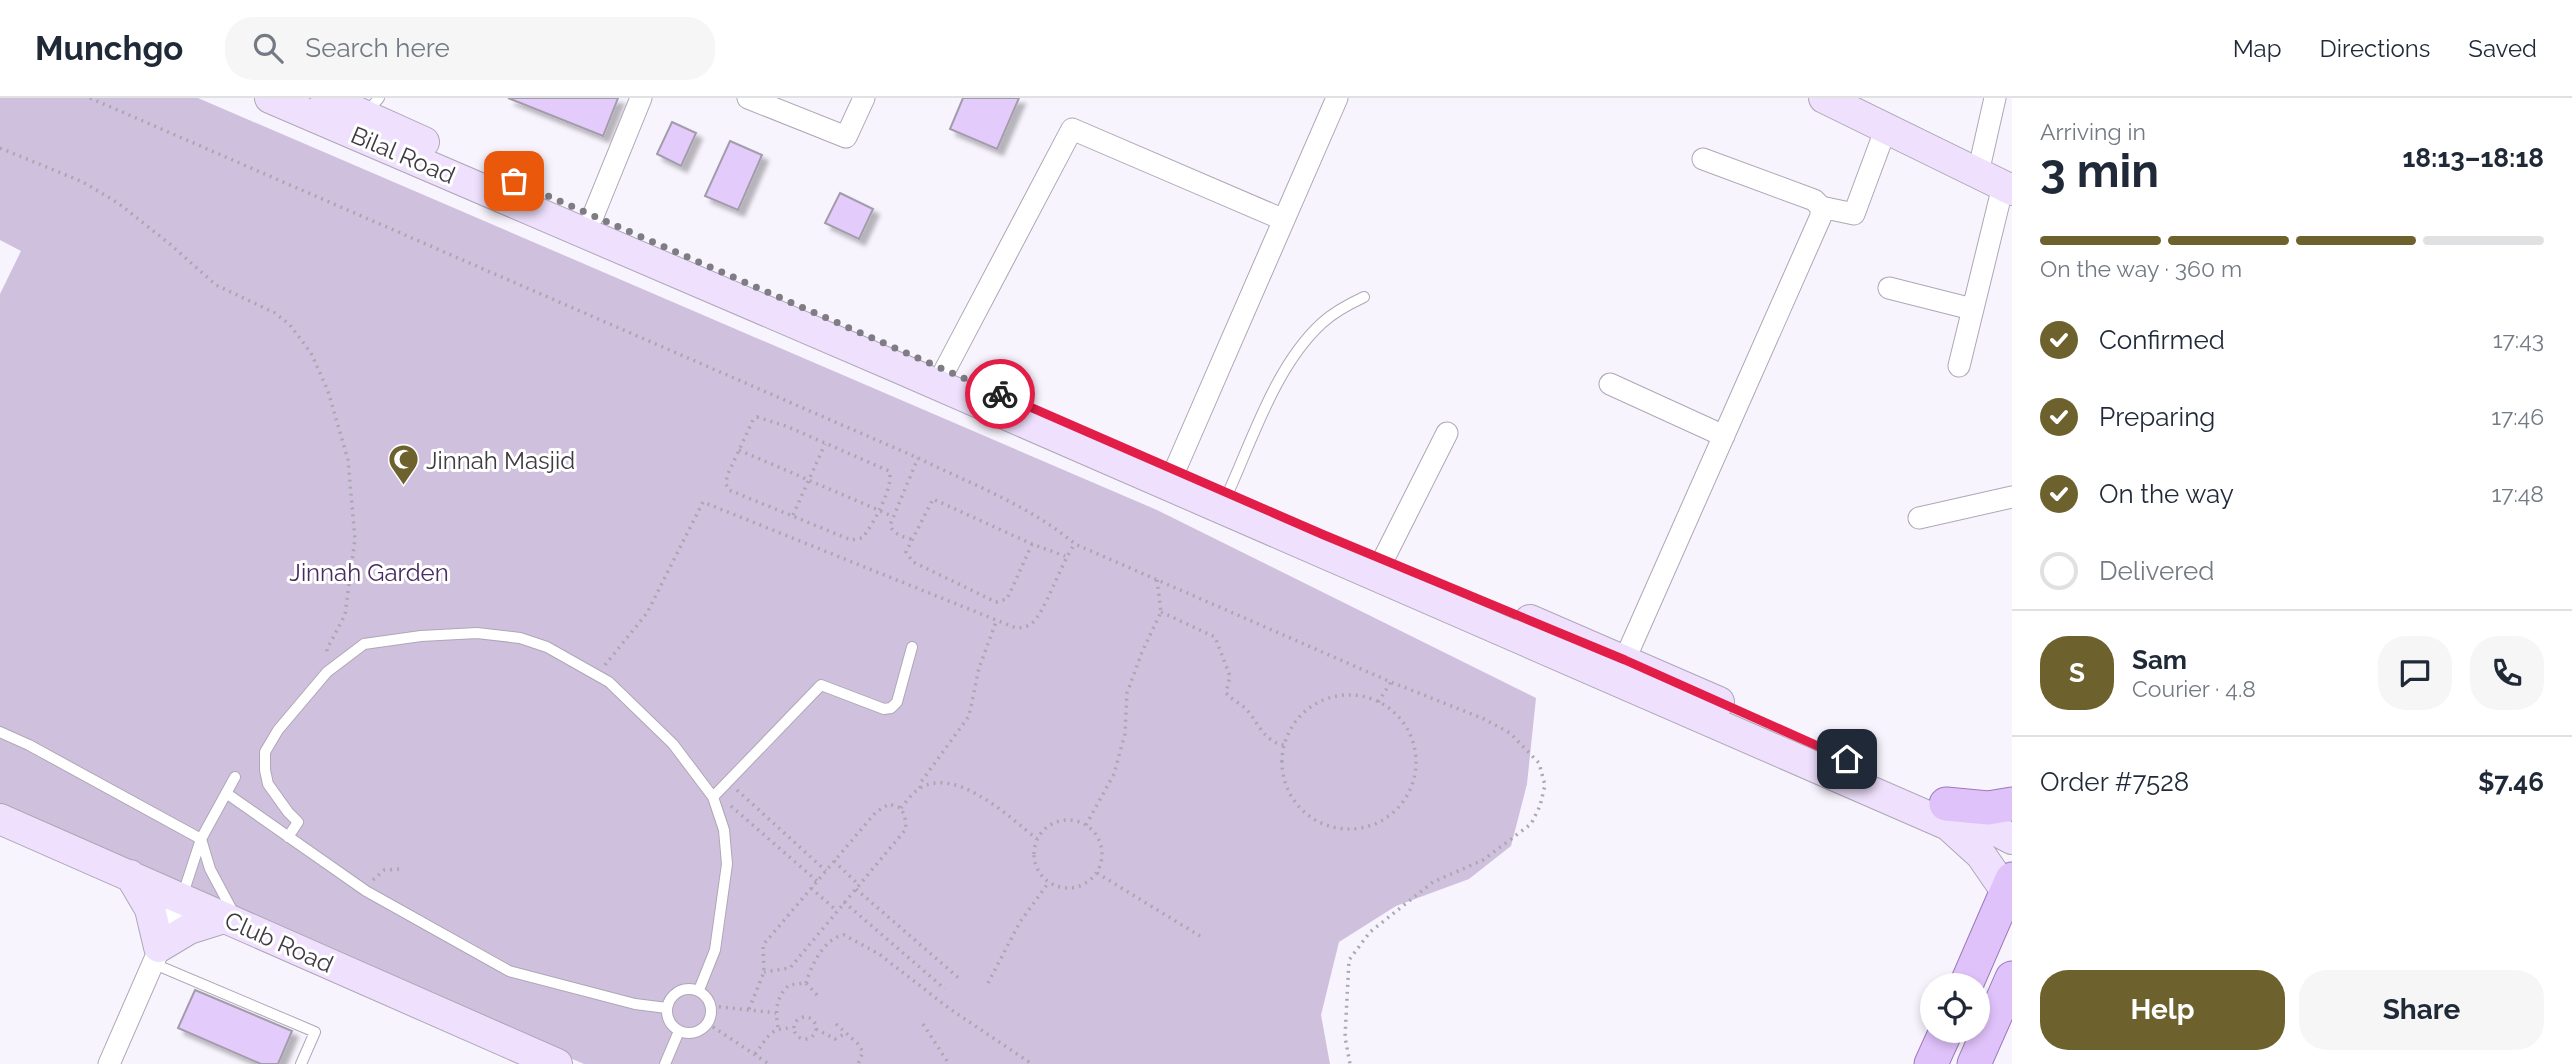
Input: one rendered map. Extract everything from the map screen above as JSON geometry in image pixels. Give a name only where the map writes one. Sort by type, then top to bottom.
[{"type":"main road","name":"Bilal Road","points":[[270,98],[900,368],[1948,825],[1981,855],[2010,890]]},
{"type":"main road","name":"Bilal Road","points":[[326,98],[372,107],[593,216],[1228,494],[1625,660],[1946,804],[2012,839]]},
{"type":"main road","points":[[1824,98],[1998,183]]},
{"type":"main road","points":[[1946,804],[1988,808],[2012,804]]},
{"type":"main road","name":"Club Road","points":[[0,819],[558,1064]]},
{"type":"main road","points":[[130,876],[150,909],[155,955]]},
{"type":"main road","points":[[1972,973],[2010,890]]},
{"type":"main road","points":[[155,955],[190,929],[235,923]]},
{"type":"main road","points":[[1974,1064],[2012,978]]},
{"type":"main road","points":[[1931,1064],[1941,1043]]},
{"type":"street","points":[[593,216],[641,98]]},
{"type":"street","points":[[748,98],[846,137],[864,98]]},
{"type":"street","points":[[1175,470],[1337,98]]},
{"type":"street","points":[[1959,366],[1998,183],[1997,102]]},
{"type":"street","points":[[1703,159],[1814,200],[1821,207],[1854,214],[1886,128]]},
{"type":"street","points":[[945,370],[1072,129],[1284,220]]},
{"type":"street","points":[[1625,660],[1821,216],[1821,207]]},
{"type":"street","points":[[1889,288],[1972,309]]},
{"type":"street","points":[[1610,384],[1724,436]]},
{"type":"street","points":[[1383,559],[1447,433]]},
{"type":"street","points":[[1919,518],[2012,497]]},
{"type":"street","points":[[109,1064],[182,897]]},
{"type":"lane","points":[[1228,494],[1287,366],[1321,323],[1364,297]]},
{"type":"lane","points":[[288,837],[298,822],[268,783],[265,751],[285,721],[327,672],[364,644],[421,636],[477,633],[520,638],[547,647],[609,682],[673,744],[715,795],[724,830],[727,864],[715,950],[699,990]]},
{"type":"lane","points":[[715,795],[821,685],[884,709],[891,708],[897,702],[912,647]]},
{"type":"lane","points":[[0,732],[29,745],[201,839],[210,869],[235,923]]},
{"type":"lane","points":[[182,897],[201,839],[235,777]]},
{"type":"lane","points":[[226,793],[366,891],[509,971],[635,1004],[667,1008]]},
{"type":"lane","points":[[155,955],[315,1032],[301,1064]]},
{"type":"lane","points":[[688,988],[699,990],[707,996],[712,1006],[711,1019],[703,1029],[691,1033],[679,1031],[672,1025],[667,1008],[670,999],[678,991],[688,988]]},
{"type":"lane","points":[[665,1064],[679,1031]]},
{"type":"path","points":[[90,98],[918,458],[1046,521],[1075,544],[1391,682],[1484,719],[1510,733],[1539,763],[1545,785],[1540,806],[1531,824],[1483,860],[1433,883],[1370,932],[1349,960],[1345,1037],[1350,1064]]},
{"type":"path","points":[[0,148],[83,182],[118,203],[216,285],[283,319],[311,353],[328,391],[348,460],[355,538],[345,615],[327,649],[327,672]]},
{"type":"path","points":[[757,417],[786,426],[825,444],[889,471],[891,480],[878,510],[864,536],[854,541],[727,488],[727,476],[757,417]]},
{"type":"path","points":[[793,515],[825,444]]},
{"type":"path","points":[[739,450],[892,516]]},
{"type":"path","points":[[912,539],[891,529],[892,516],[918,458]]},
{"type":"path","points":[[1032,544],[1007,599],[996,602],[909,560],[906,552],[933,499],[1032,544],[1066,556]]},
{"type":"path","points":[[597,675],[647,613],[703,502],[1016,628],[1033,623],[1066,556],[1075,544]]},
{"type":"path","points":[[1086,825],[1114,774],[1125,734],[1128,693],[1142,652],[1161,612],[1157,580]]},
{"type":"path","points":[[1161,612],[1215,637],[1230,676],[1226,693],[1248,712],[1262,733],[1284,745]]},
{"type":"path","points":[[920,789],[921,782],[970,716],[979,668],[996,622]]},
{"type":"path","points":[[1378,702],[1391,682]]},
{"type":"path","points":[[1340,696],[1366,697],[1399,717],[1412,740],[1415,752],[1409,791],[1383,819],[1358,828],[1319,822],[1299,806],[1285,784],[1282,758],[1284,745],[1296,722],[1315,704],[1340,696]]},
{"type":"path","points":[[727,782],[826,871]]},
{"type":"path","points":[[901,808],[920,789],[946,783],[962,786],[1037,839]]},
{"type":"path","points":[[715,795],[817,881]]},
{"type":"path","points":[[750,1009],[764,972],[763,945],[876,812],[889,804],[901,808],[906,829],[858,887],[790,968],[764,972]]},
{"type":"path","points":[[1075,820],[1086,825],[1096,834],[1102,849],[1097,873],[1086,883],[1071,888],[1049,882],[1035,863],[1037,839],[1049,826],[1057,822],[1075,820]]},
{"type":"path","points":[[834,861],[858,887],[961,980]]},
{"type":"path","points":[[366,891],[384,870],[401,869]]},
{"type":"path","points":[[1097,873],[1200,936]]},
{"type":"path","points":[[988,983],[1020,922],[1049,882]]},
{"type":"path","points":[[811,888],[837,911]]},
{"type":"path","points":[[845,902],[945,989]]},
{"type":"path","points":[[806,983],[811,967],[818,957],[832,940],[844,935],[879,954],[950,1009],[1032,1064]]},
{"type":"path","points":[[778,1027],[776,1013],[784,990],[795,983],[806,983],[818,996]]},
{"type":"path","points":[[712,1006],[776,1013]]},
{"type":"path","points":[[816,1029],[807,1039],[797,1037],[793,1028],[802,1018],[812,1020],[816,1029],[827,1037],[835,1039],[846,1032]]},
{"type":"path","points":[[707,1023],[769,1064]]},
{"type":"path","points":[[836,1024],[863,1052],[858,1064]]},
{"type":"path","points":[[923,1024],[949,1064]]},
{"type":"path","points":[[755,1054],[778,1027],[793,1028]]},
{"type":"green space","name":"Jinnah Garden","points":[[0,98],[198,98],[1157,510],[1536,698],[1527,784],[1511,846],[1469,879],[1396,906],[1339,942],[1321,1015],[1330,1064],[584,1064],[0,816],[0,294],[21,251],[0,240]]},
{"type":"building","points":[[508,98],[618,98],[603,136]]},
{"type":"building","points":[[963,98],[1019,98],[997,149],[950,129]]},
{"type":"building","points":[[672,122],[696,133],[681,166],[657,154]]},
{"type":"building","points":[[730,141],[762,155],[738,210],[705,196]]},
{"type":"building","points":[[840,193],[873,209],[859,239],[825,223]]},
{"type":"building","points":[[195,990],[292,1031],[278,1064],[261,1064],[178,1028]]},
{"type":"way so far","points":[[514,181],[1000,394]]},
{"type":"place","name":"Jinnah Masjid","points":[[403,487]]},
{"type":"route","points":[[1000,394],[1324,535],[1625,660],[1847,759]]}]
